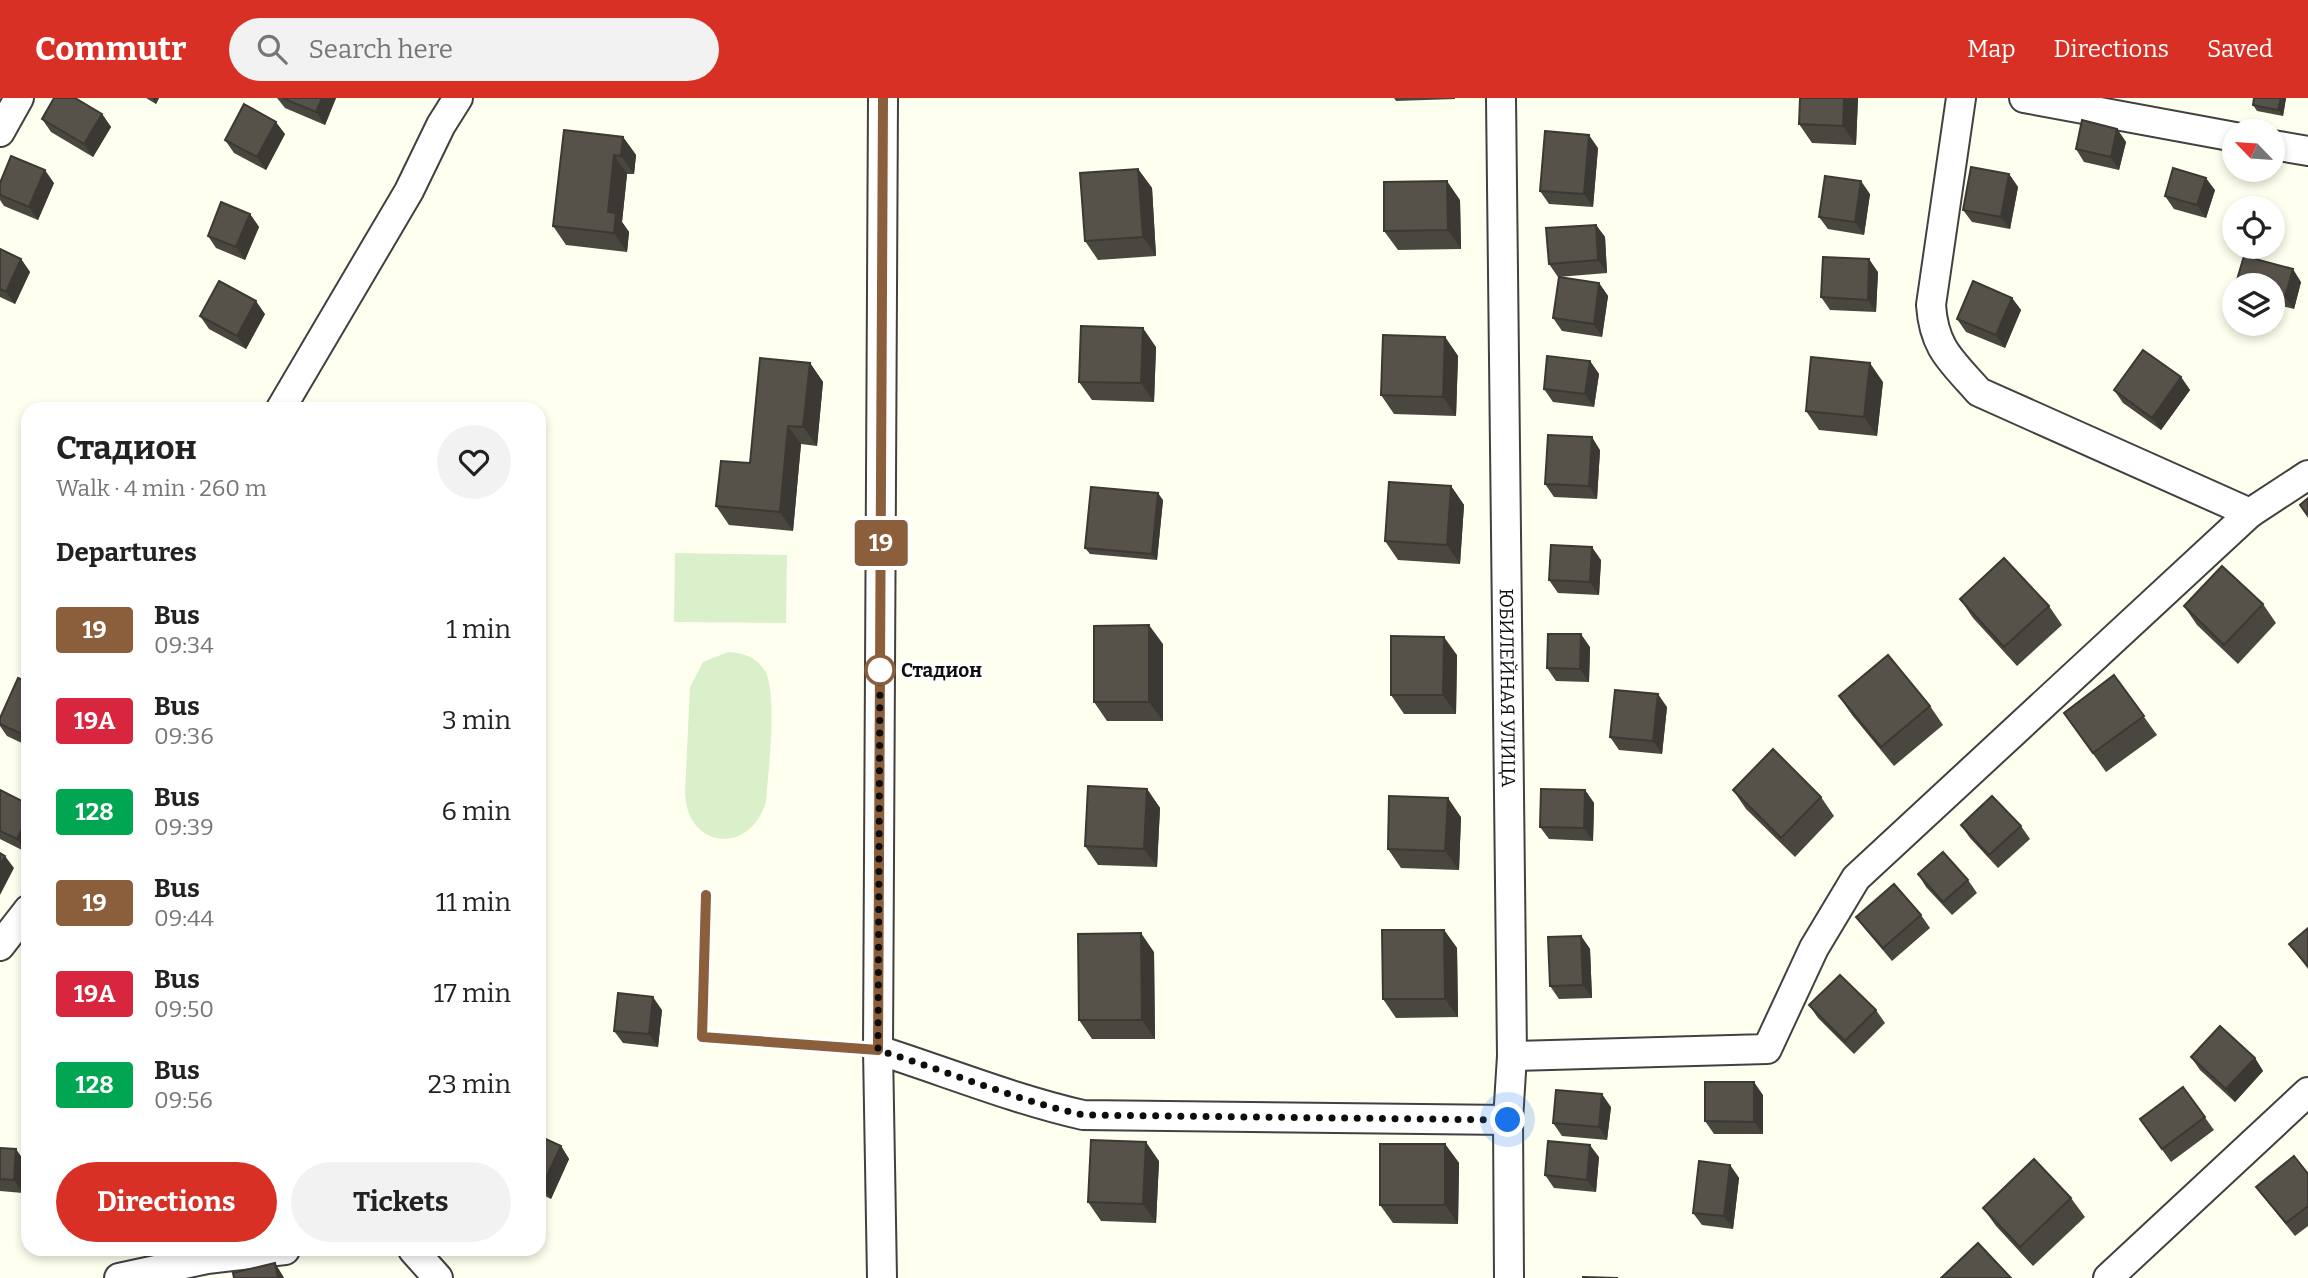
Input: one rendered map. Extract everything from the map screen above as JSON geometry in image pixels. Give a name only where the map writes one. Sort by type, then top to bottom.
[{"type":"street","points":[[0,132],[19,98]]},
{"type":"street","points":[[285,402],[409,191],[441,125],[458,98]]},
{"type":"street","points":[[882,1278],[878,1050],[883,98]]},
{"type":"street","name":"ЮБИЛЕЙНАЯ УЛИЦА","points":[[1502,98],[1512,1056],[1508,1120],[1509,1278]]},
{"type":"street","points":[[1961,98],[1931,305],[1933,332],[1947,355],[1979,391],[2250,513]]},
{"type":"street","points":[[2025,98],[2222,135]]},
{"type":"street","points":[[2286,147],[2308,151]]},
{"type":"street","points":[[1512,1056],[1767,1049],[1814,948],[1856,878],[2250,513],[2308,475]]},
{"type":"street","points":[[0,946],[21,919]]},
{"type":"street","points":[[878,1050],[974,1080],[1028,1102],[1083,1115],[1508,1120]]},
{"type":"street","points":[[2108,1278],[2308,1092]]},
{"type":"street","points":[[119,1278],[233,1256]]},
{"type":"street","points":[[418,1256],[438,1278]]},
{"type":"green space","points":[[675,553],[787,555],[786,623],[674,622]]},
{"type":"green space","points":[[728,652],[749,657],[758,662],[765,671],[769,682],[772,715],[766,802],[758,819],[747,831],[734,838],[720,839],[707,834],[696,825],[688,811],[685,792],[690,687],[703,662]]},
{"type":"building","points":[[54,98],[75,98],[102,114],[84,144],[42,119]]},
{"type":"building","points":[[282,98],[322,98],[316,112]]},
{"type":"building","points":[[1800,98],[1844,98],[1843,126],[1799,124]]},
{"type":"building","points":[[2254,98],[2281,98],[2278,110],[2253,105]]},
{"type":"building","points":[[244,104],[276,122],[257,157],[225,140]]},
{"type":"building","points":[[2082,120],[2117,129],[2111,157],[2076,149]]},
{"type":"building","points":[[564,130],[623,137],[621,156],[614,155],[608,212],[616,213],[614,233],[553,226]]},
{"type":"building","points":[[1545,131],[1589,135],[1584,194],[1540,191]]},
{"type":"building","points":[[11,156],[45,170],[29,207],[0,195],[0,183]]},
{"type":"building","points":[[1971,167],[2009,174],[2001,217],[1963,210]]},
{"type":"building","points":[[2173,168],[2206,178],[2197,205],[2165,196]]},
{"type":"building","points":[[1138,169],[1143,237],[1085,241],[1080,173]]},
{"type":"building","points":[[1825,176],[1861,181],[1855,222],[1819,217]]},
{"type":"building","points":[[1447,181],[1448,230],[1384,231],[1384,182]]},
{"type":"building","points":[[221,202],[250,214],[236,247],[208,236]]},
{"type":"building","points":[[1596,225],[1598,260],[1549,264],[1546,228]]},
{"type":"building","points":[[0,249],[21,259],[6,292],[0,289]]},
{"type":"building","points":[[1823,257],[1869,259],[1868,300],[1821,297]]},
{"type":"building","points":[[2243,259],[2255,259],[2293,269],[2285,297],[2285,273],[2239,273]]},
{"type":"building","points":[[1559,277],[1599,283],[1594,324],[1553,318]]},
{"type":"building","points":[[219,281],[256,301],[237,336],[200,316]]},
{"type":"building","points":[[1973,281],[2012,298],[1996,335],[1957,319]]},
{"type":"building","points":[[1081,326],[1143,328],[1141,383],[1079,382]]},
{"type":"building","points":[[1383,335],[1445,337],[1443,397],[1381,395]]},
{"type":"building","points":[[2143,350],[2181,377],[2152,418],[2114,390]]},
{"type":"building","points":[[1547,356],[1590,361],[1585,394],[1544,389]]},
{"type":"building","points":[[1811,357],[1870,363],[1864,417],[1806,411]]},
{"type":"building","points":[[760,358],[810,363],[803,427],[788,426],[780,512],[716,506],[721,461],[750,463]]},
{"type":"building","points":[[1548,435],[1592,437],[1589,486],[1545,484]]},
{"type":"building","points":[[1389,482],[1451,486],[1447,545],[1385,541]]},
{"type":"building","points":[[1091,487],[1158,493],[1152,554],[1085,548]]},
{"type":"building","points":[[2308,498],[2308,516],[2300,505]]},
{"type":"building","points":[[1551,545],[1592,547],[1590,582],[1549,580]]},
{"type":"building","points":[[2004,558],[2049,606],[2004,647],[1960,599]]},
{"type":"building","points":[[2222,566],[2263,604],[2224,645],[2184,606]]},
{"type":"building","points":[[1149,625],[1149,702],[1094,702],[1094,626]]},
{"type":"building","points":[[1548,634],[1581,634],[1580,669],[1547,668]]},
{"type":"building","points":[[1391,636],[1444,637],[1443,695],[1391,695]]},
{"type":"building","points":[[1888,655],[1930,706],[1881,747],[1839,696]]},
{"type":"building","points":[[2114,675],[2144,716],[2093,753],[2064,713]]},
{"type":"building","points":[[18,678],[21,679],[21,734],[0,724],[0,718]]},
{"type":"building","points":[[1615,690],[1658,694],[1653,741],[1610,737]]},
{"type":"building","points":[[1773,749],[1821,797],[1781,838],[1733,790]]},
{"type":"building","points":[[1088,786],[1147,789],[1144,849],[1085,846]]},
{"type":"building","points":[[1541,789],[1585,790],[1584,828],[1540,827]]},
{"type":"building","points":[[0,790],[21,800],[21,831],[17,839],[0,831]]},
{"type":"building","points":[[1389,796],[1448,798],[1445,851],[1388,849]]},
{"type":"building","points":[[1992,796],[2021,826],[1989,855],[1961,825]]},
{"type":"building","points":[[1943,852],[1968,880],[1943,902],[1918,874]]},
{"type":"building","points":[[1894,884],[1921,915],[1883,948],[1856,917]]},
{"type":"building","points":[[2308,928],[2308,966],[2289,944]]},
{"type":"building","points":[[1382,930],[1444,930],[1445,999],[1383,999]]},
{"type":"building","points":[[1141,933],[1142,1020],[1079,1020],[1078,934]]},
{"type":"building","points":[[1581,936],[1583,985],[1550,986],[1548,937]]},
{"type":"building","points":[[1840,975],[1876,1010],[1845,1041],[1809,1005]]},
{"type":"building","points":[[618,993],[653,997],[649,1034],[614,1031]]},
{"type":"building","points":[[2220,1026],[2255,1058],[2226,1089],[2191,1057]]},
{"type":"building","points":[[1705,1082],[1754,1082],[1754,1122],[1705,1121]]},
{"type":"building","points":[[2183,1087],[2205,1117],[2162,1149],[2140,1119]]},
{"type":"building","points":[[1556,1090],[1602,1094],[1599,1127],[1553,1123]]},
{"type":"building","points":[[546,1139],[561,1146],[546,1178]]},
{"type":"building","points":[[1091,1140],[1146,1142],[1143,1204],[1088,1202]]},
{"type":"building","points":[[1548,1141],[1590,1145],[1587,1180],[1545,1175]]},
{"type":"building","points":[[1380,1144],[1445,1144],[1445,1205],[1380,1205]]},
{"type":"building","points":[[0,1148],[16,1149],[14,1180],[0,1179]]},
{"type":"building","points":[[2294,1156],[2308,1174],[2308,1206],[2286,1223],[2256,1187]]},
{"type":"building","points":[[2034,1159],[2071,1198],[2020,1247],[1983,1208]]},
{"type":"building","points":[[1699,1161],[1730,1165],[1724,1216],[1693,1213]]},
{"type":"building","points":[[1978,1243],[2011,1278],[1941,1278]]},
{"type":"building","points":[[275,1263],[278,1278],[234,1278],[233,1273]]},
{"type":"bus line","name":"19","points":[[706,895],[702,1037],[878,1050],[883,98]]},
{"type":"place","name":"Стадион","points":[[880,670]]},
{"type":"route","points":[[880,670],[878,1050],[974,1080],[1028,1102],[1083,1115],[1508,1120]]}]
